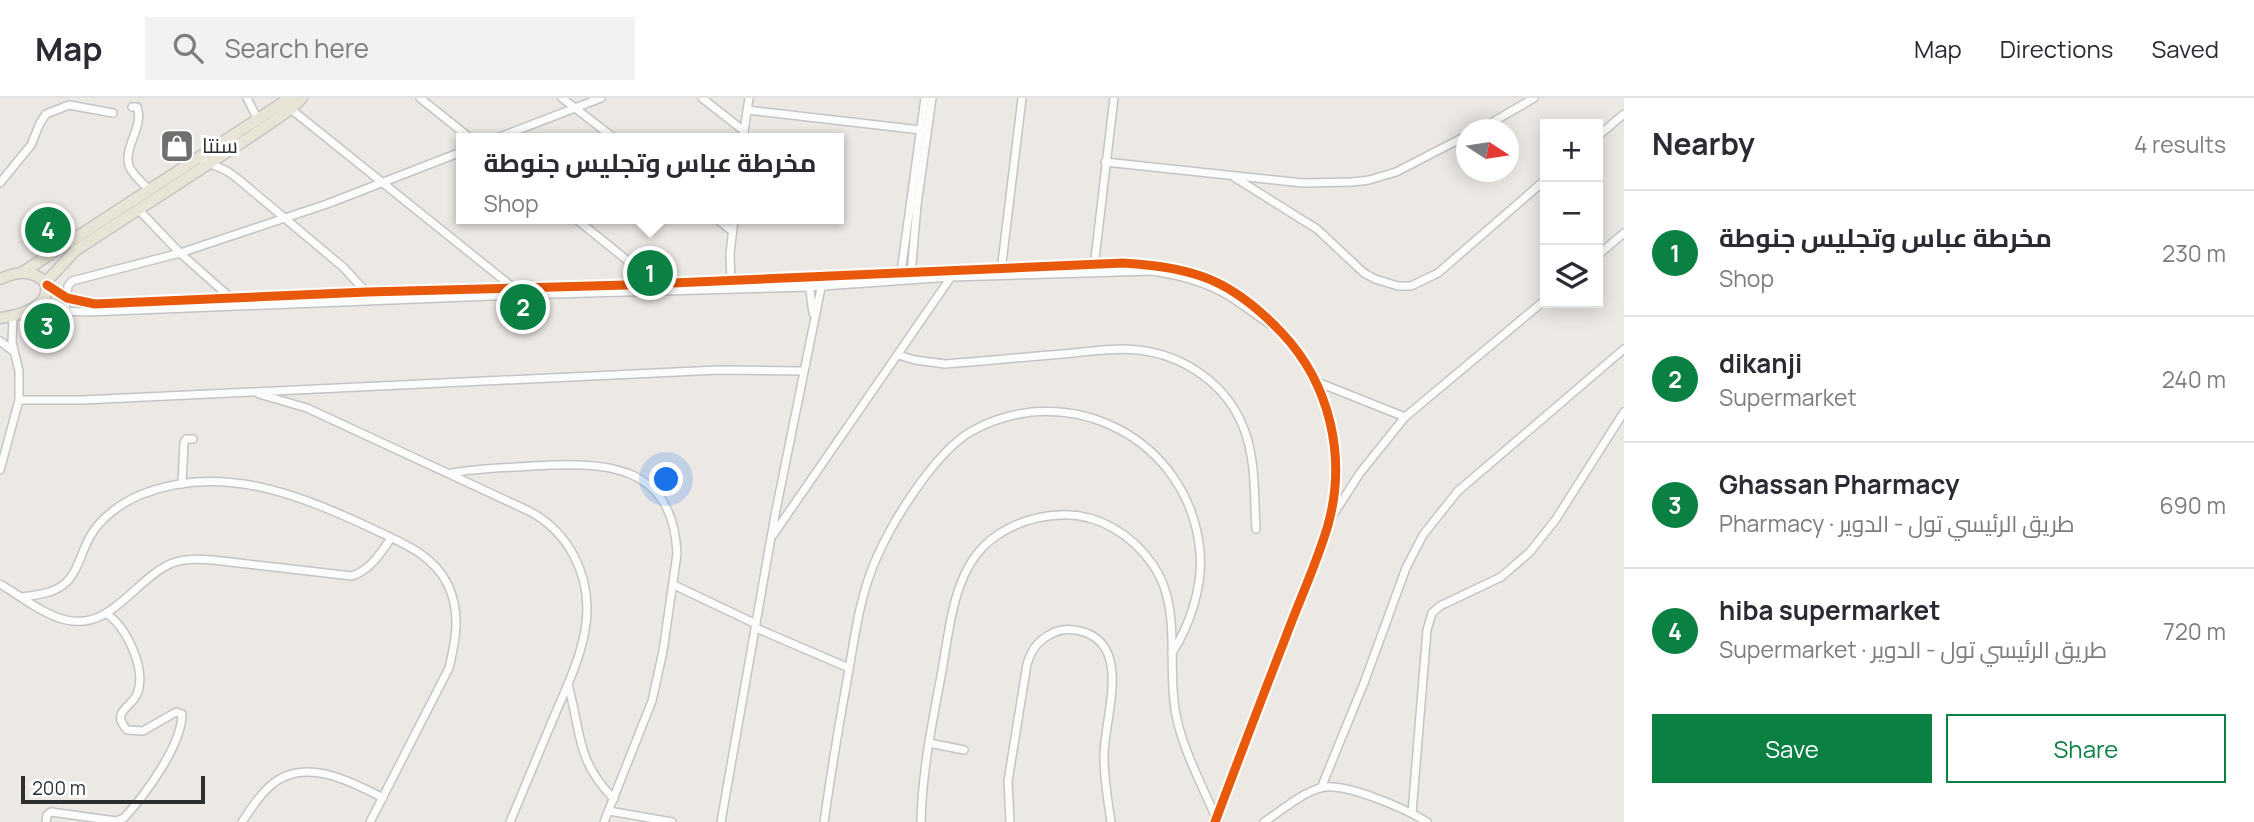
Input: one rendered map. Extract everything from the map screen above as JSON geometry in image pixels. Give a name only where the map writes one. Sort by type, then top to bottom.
[{"type":"main road","points":[[0,318],[28,312],[39,304],[46,295],[46,284],[84,238],[149,190],[258,120],[302,98]]},
{"type":"main road","points":[[0,279],[23,272],[139,210],[211,162],[288,103]]},
{"type":"main road","points":[[23,272],[33,273],[46,284]]},
{"type":"street","points":[[247,98],[258,120]]},
{"type":"street","points":[[420,98],[464,133]]},
{"type":"street","points":[[562,98],[607,133]]},
{"type":"street","points":[[510,133],[601,98]]},
{"type":"street","points":[[702,98],[741,133]]},
{"type":"street","points":[[743,133],[749,98]]},
{"type":"street","points":[[911,275],[925,98]]},
{"type":"street","points":[[920,156],[932,98]]},
{"type":"street","points":[[1001,271],[1022,98]]},
{"type":"street","points":[[1094,267],[1114,98]]},
{"type":"street","points":[[1498,119],[1534,98]]},
{"type":"street","points":[[288,103],[515,292]]},
{"type":"street","points":[[0,183],[31,145],[46,114],[75,105],[113,113]]},
{"type":"street","points":[[132,107],[138,109],[139,117],[128,159],[132,172],[149,190]]},
{"type":"street","points":[[747,110],[921,130]]},
{"type":"street","points":[[1603,132],[1624,114]]},
{"type":"street","points":[[1105,162],[1303,183],[1369,180],[1396,172],[1456,141]]},
{"type":"street","points":[[65,312],[68,286],[72,281],[180,253],[283,219],[456,154]]},
{"type":"street","points":[[198,158],[211,162],[238,179],[343,267],[368,296]]},
{"type":"street","points":[[901,272],[918,174]]},
{"type":"street","points":[[1234,177],[1317,229],[1364,272],[1375,279],[1398,286],[1411,286],[1438,273],[1543,182]]},
{"type":"street","points":[[139,210],[232,302]]},
{"type":"street","points":[[582,224],[654,283],[655,292]]},
{"type":"street","points":[[723,224],[732,231]]},
{"type":"street","points":[[731,285],[733,224]]},
{"type":"street","points":[[1603,251],[1623,235]]},
{"type":"street","points":[[600,290],[654,283],[809,287],[911,275],[1153,265],[1191,272],[1235,291],[1257,307],[1299,353],[1316,382],[1329,415],[1335,451],[1335,482],[1328,525]]},
{"type":"street","points":[[39,304],[65,312],[136,306],[368,296],[600,290],[655,292],[822,275],[901,272],[951,277],[1001,271]]},
{"type":"street","points":[[721,822],[771,538],[822,275]]},
{"type":"street","points":[[808,276],[814,317]]},
{"type":"street","points":[[771,538],[951,277]]},
{"type":"street","points":[[46,284],[67,298],[95,304],[136,306]]},
{"type":"street","points":[[1215,820],[1328,525],[1360,473],[1405,417],[1540,304]]},
{"type":"street","points":[[0,470],[3,444],[19,400],[19,371],[13,351],[13,316]]},
{"type":"street","points":[[0,341],[13,351]]},
{"type":"street","points":[[898,355],[945,364],[1128,349],[1179,360],[1219,389],[1239,418],[1252,460],[1256,529]]},
{"type":"street","points":[[1321,788],[1364,683],[1406,568],[1423,535],[1458,491],[1624,349]]},
{"type":"street","points":[[19,400],[718,370],[803,372]]},
{"type":"street","points":[[1316,382],[1405,417]]},
{"type":"street","points":[[251,392],[307,408],[452,473],[538,516],[569,547],[588,593],[585,637],[510,822]]},
{"type":"street","points":[[824,822],[849,667],[864,592],[876,558],[892,527],[931,470],[971,431],[1010,416],[1042,411],[1069,412],[1125,431],[1153,452],[1181,489],[1189,505],[1198,537],[1200,568],[1196,597],[1183,634],[1172,653]]},
{"type":"street","points":[[1412,813],[1427,630],[1432,613],[1448,601],[1501,577],[1530,552],[1556,519],[1624,411]]},
{"type":"street","points":[[182,484],[184,443],[186,439],[193,439]]},
{"type":"street","points":[[452,473],[591,464],[605,466],[635,475],[654,491],[668,509],[673,521],[677,554],[663,651],[652,702],[604,822]]},
{"type":"street","points":[[22,597],[51,592],[64,585],[91,535],[114,511],[137,496],[182,484],[240,484],[286,492],[414,547],[447,584],[457,626],[449,668],[370,822]]},
{"type":"street","points":[[920,822],[921,792],[929,743],[953,611],[963,577],[987,542],[1030,519],[1061,515],[1084,516],[1113,528],[1137,546],[1154,566],[1166,591],[1178,724],[1215,820]]},
{"type":"street","points":[[0,584],[54,616],[66,620],[90,620],[107,614],[154,574],[178,562],[197,559],[352,576],[372,563],[391,538]]},
{"type":"street","points":[[674,585],[756,626],[849,667]]},
{"type":"street","points":[[46,822],[47,815],[51,812],[116,821],[124,818],[167,758],[182,721],[182,714],[176,712],[143,731],[127,730],[120,720],[121,714],[137,695],[140,670],[120,626],[107,614]]},
{"type":"street","points":[[1010,822],[1010,758],[1030,653],[1051,634],[1075,630],[1097,638],[1111,660],[1113,675],[1104,757],[1111,822]]},
{"type":"street","points":[[568,684],[585,758],[594,777],[614,799]]},
{"type":"street","points":[[929,743],[964,750]]},
{"type":"street","points":[[242,822],[271,785],[293,773],[322,773],[383,798]]},
{"type":"street","points":[[1264,822],[1321,788],[1332,787],[1412,813],[1427,822]]},
{"type":"street","points":[[609,811],[672,822]]},
{"type":"cycle path","points":[[47,285],[67,298],[95,304],[367,292],[627,285],[1123,263],[1171,268],[1210,280],[1246,300],[1264,315],[1299,353],[1323,398],[1330,423],[1336,473],[1324,539],[1215,822]]},
{"type":"place","name":"سنتا","points":[[177,146]]},
{"type":"place","name":"hiba supermarket","points":[[48,230]]},
{"type":"place","name":"مخرطة عباس وتجليس جنوطة","points":[[650,273]]},
{"type":"place","name":"dikanji","points":[[523,307]]},
{"type":"place","name":"Ghassan Pharmacy","points":[[47,326]]}]
